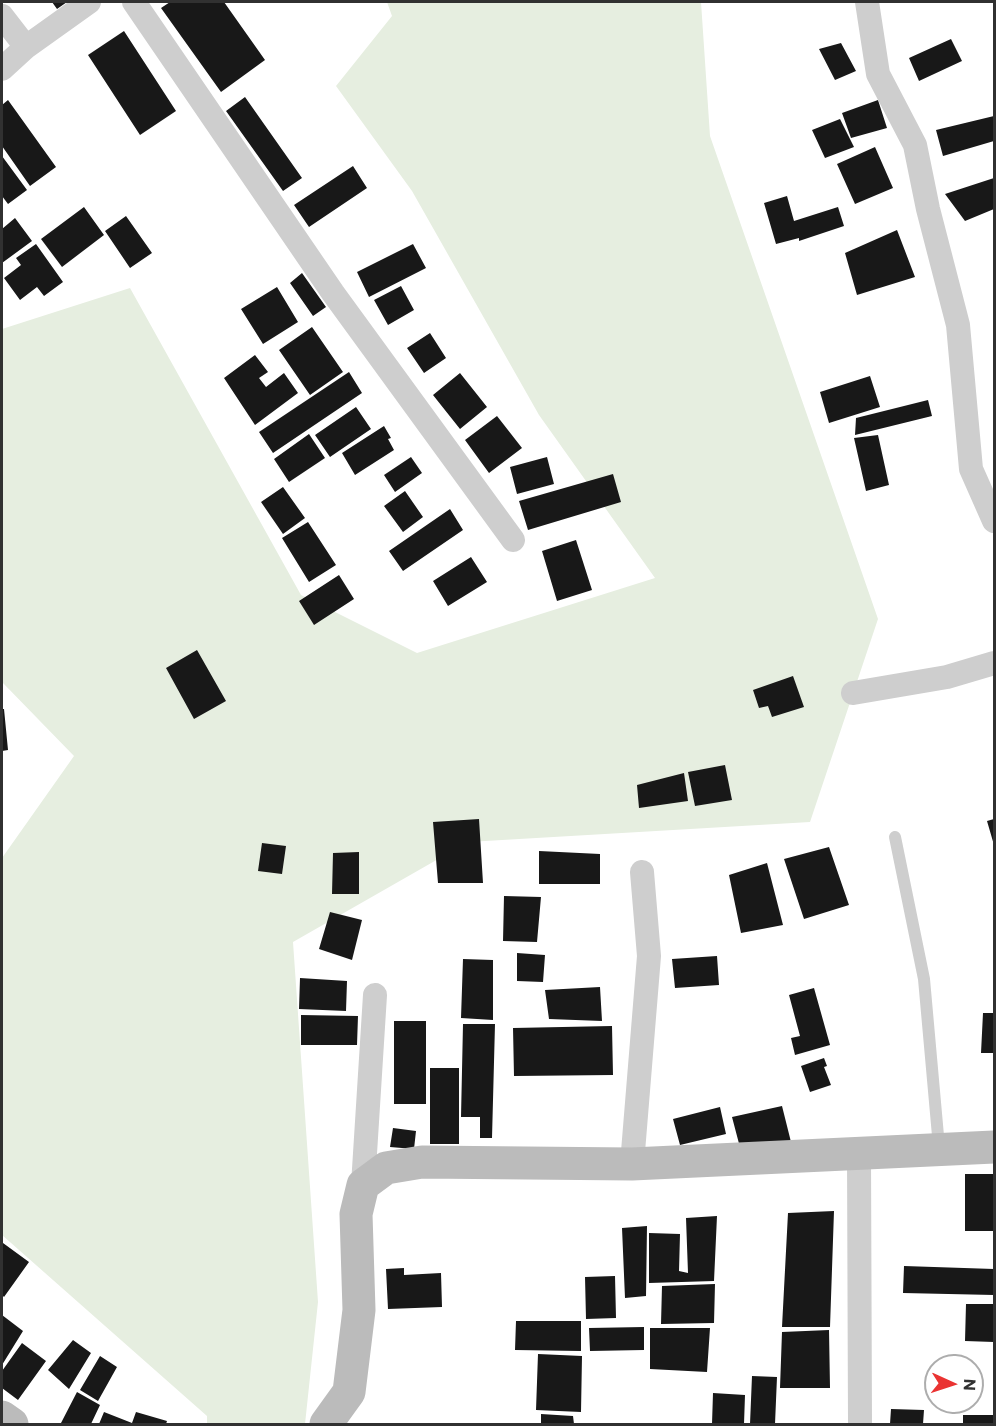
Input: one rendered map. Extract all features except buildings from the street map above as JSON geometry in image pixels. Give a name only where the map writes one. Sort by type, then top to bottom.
[{"type":"street","points":[[2,69],[26,47],[89,2]]},
{"type":"street","points":[[134,2],[333,293],[513,540]]},
{"type":"street","points":[[867,2],[878,74],[915,146],[928,209],[958,325],[971,469],[994,521]]},
{"type":"street","points":[[2,16],[26,47]]},
{"type":"street","points":[[853,693],[946,677],[994,663]]},
{"type":"street","points":[[632,1164],[648,956],[642,873]]},
{"type":"street","points":[[326,1425],[349,1392],[359,1310],[356,1214],[363,1185],[375,995]]},
{"type":"street","points":[[363,1185],[386,1168],[422,1162],[632,1164],[994,1147]]},
{"type":"street","points":[[860,1155],[860,1425]]},
{"type":"street","points":[[2,1417],[12,1425]]},
{"type":"lane","points":[[895,837],[924,979],[939,1150]]},
{"type":"shaded area","points":[[387,2],[701,2],[710,136],[878,619],[810,822],[468,842],[293,942],[318,1302],[305,1424],[207,1424],[207,1416],[2,1235],[2,858],[74,756],[2,682],[2,329],[130,288],[301,595],[417,653],[655,578],[539,415],[412,191],[336,86],[392,16]]}]
